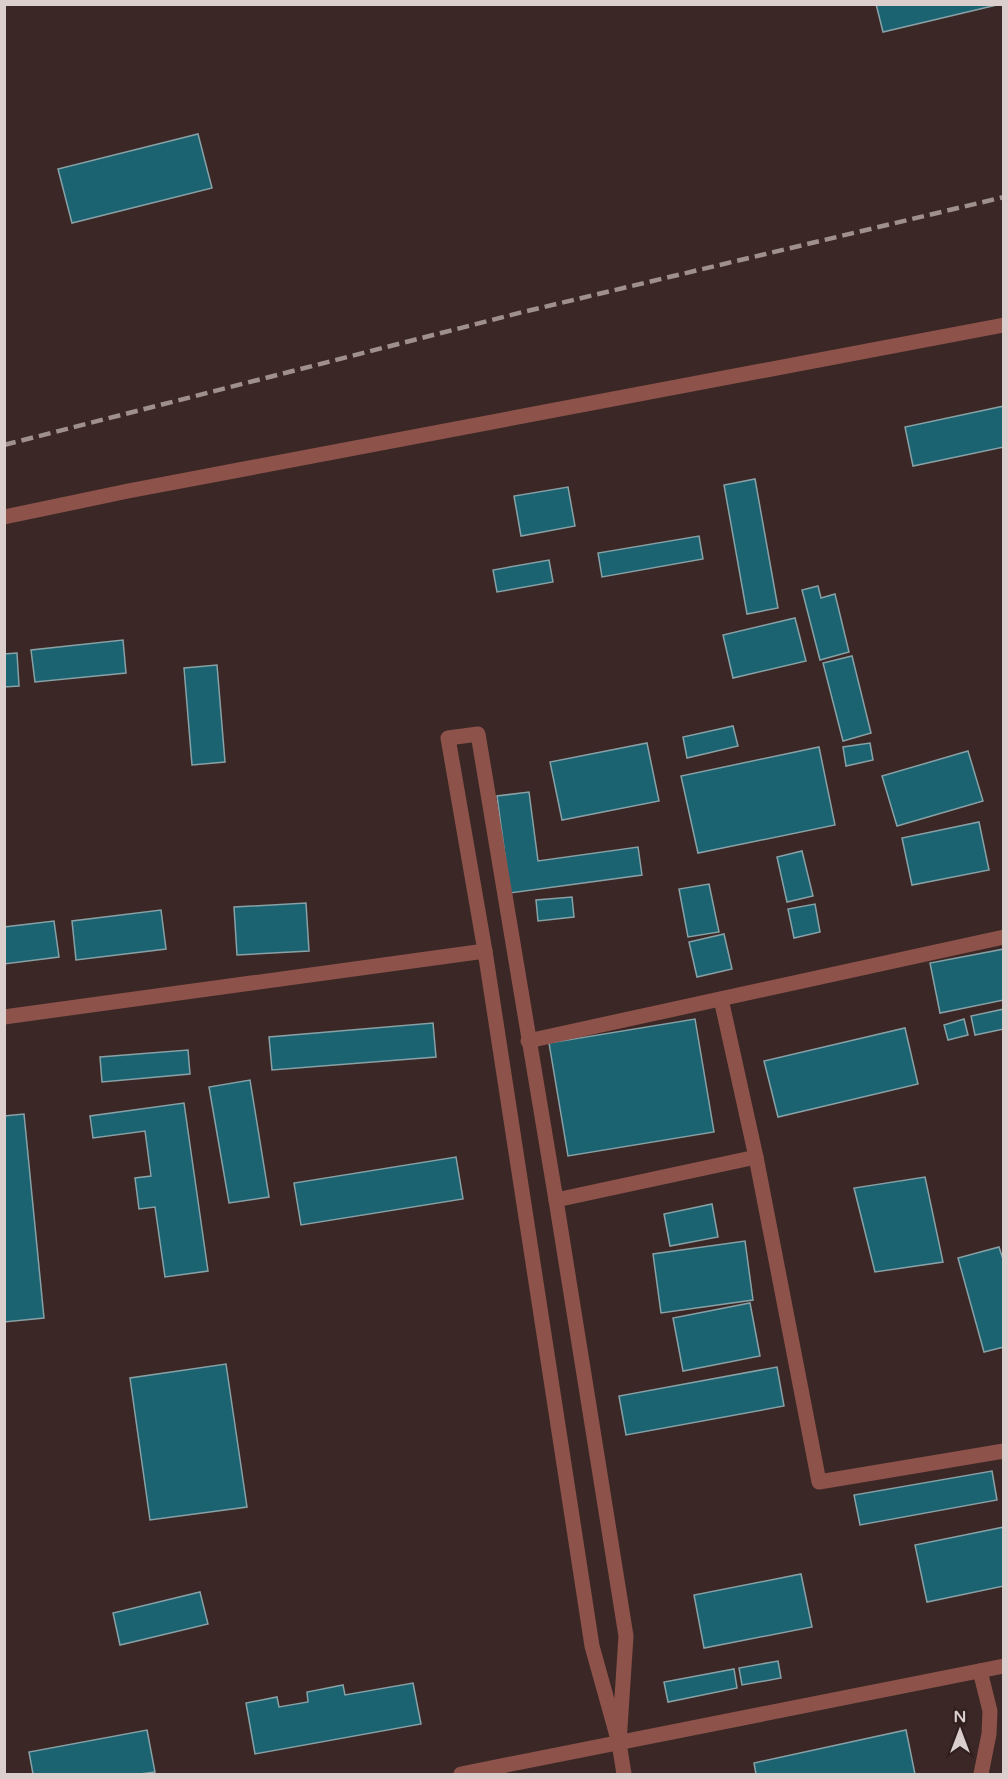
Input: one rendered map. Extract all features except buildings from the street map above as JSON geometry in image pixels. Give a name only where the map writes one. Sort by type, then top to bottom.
[{"type":"street","points":[[4,517],[128,491],[1004,325]]},
{"type":"street","points":[[619,1743],[626,1636],[478,734],[448,738],[485,951],[592,1646],[619,1743],[624,1774]]},
{"type":"street","points":[[528,1041],[1004,937]]},
{"type":"street","points":[[4,1017],[485,951]]},
{"type":"street","points":[[721,999],[756,1157],[819,1482],[1004,1451]]},
{"type":"street","points":[[556,1200],[756,1157]]},
{"type":"street","points":[[461,1774],[1004,1666]]},
{"type":"street","points":[[980,1671],[990,1711],[989,1734],[981,1774]]},
{"type":"railway","points":[[4,445],[523,312],[1004,197]]}]
